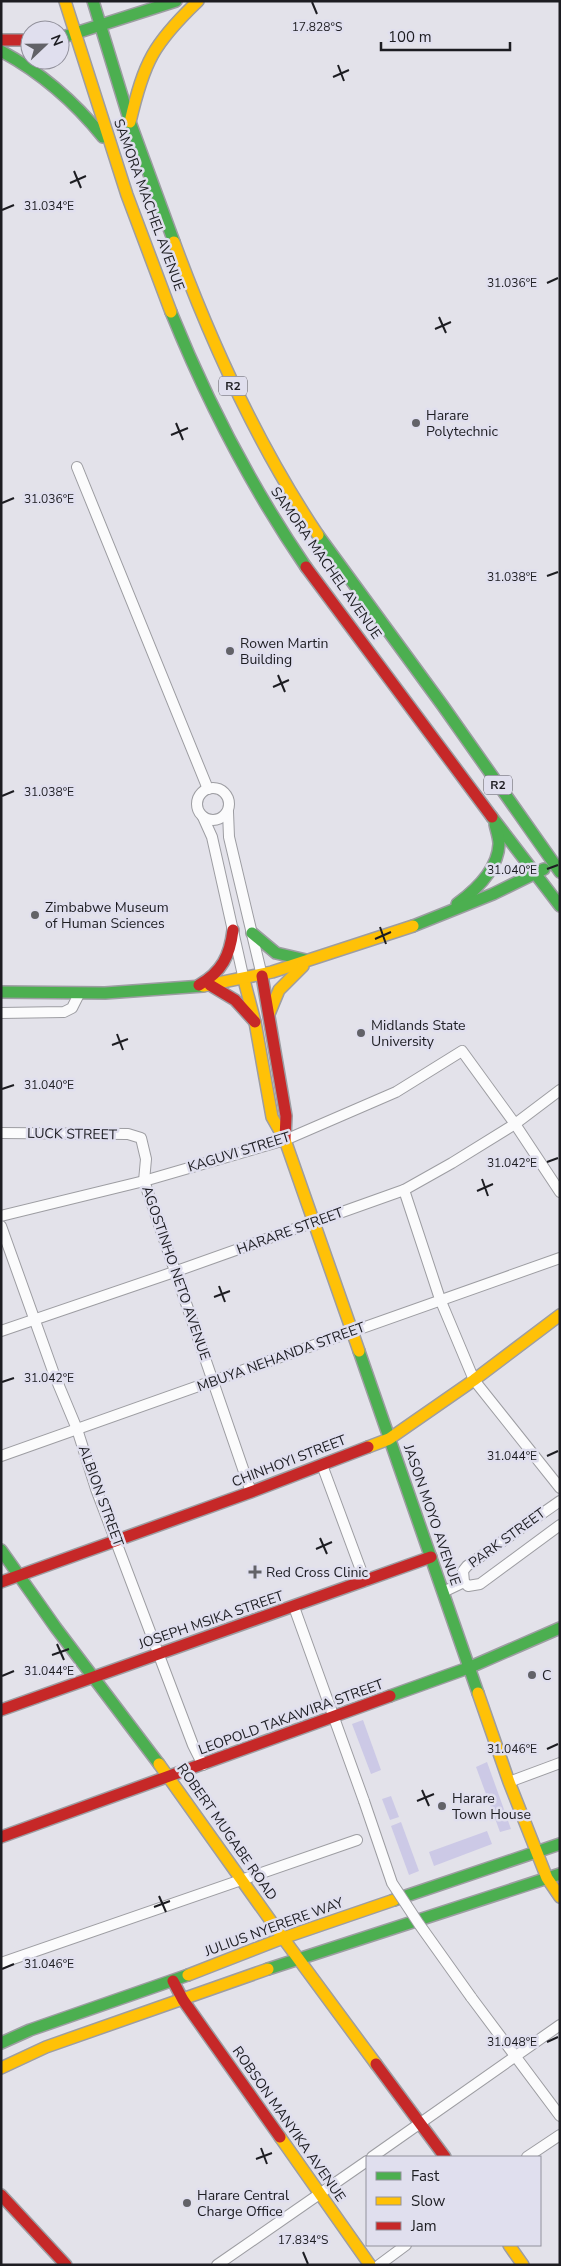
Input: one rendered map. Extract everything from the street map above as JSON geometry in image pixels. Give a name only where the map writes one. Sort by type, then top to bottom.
[{"type":"main road","name":"SAMORA MACHEL AVENUE","points":[[65,1],[136,222],[177,327],[219,416],[267,507],[342,615],[560,906]]},
{"type":"main road","name":"SAMORA MACHEL AVENUE","points":[[93,1],[130,122],[201,316],[243,408],[294,499],[558,865]]},
{"type":"main road","points":[[70,35],[176,1]]},
{"type":"main road","points":[[130,122],[143,70],[157,45],[175,22],[198,1]]},
{"type":"main road","points":[[1,32],[17,39]]},
{"type":"main road","points":[[1,40],[20,39]]},
{"type":"main road","points":[[1,51],[43,76],[67,96],[81,109],[111,148]]},
{"type":"main road","points":[[442,914],[469,896],[494,866],[499,844],[494,818]]},
{"type":"main road","points":[[1,992],[80,994],[146,992],[210,985],[262,976],[391,934],[494,894],[558,865]]},
{"type":"main road","points":[[194,987],[210,980],[221,969],[231,951],[233,930]]},
{"type":"main road","points":[[252,932],[264,946],[285,958],[309,961]]},
{"type":"main road","points":[[269,1014],[279,990],[309,961]]},
{"type":"main road","name":"JASON MOYO AVENUE","points":[[262,976],[286,1116],[285,1140]]},
{"type":"main road","name":"JASON MOYO AVENUE","points":[[244,980],[272,1117],[285,1140],[312,1223],[431,1557],[508,1782],[547,1878],[560,1897]]},
{"type":"main road","points":[[210,985],[222,990],[243,1006],[254,1022]]},
{"type":"main road","name":"CHINHOYI STREET","points":[[1,1582],[117,1542],[389,1439],[474,1380],[560,1315]]},
{"type":"main road","name":"ROBERT MUGABE ROAD","points":[[1,1550],[56,1628],[169,1776],[284,1938],[444,2156]]},
{"type":"main road","name":"JOSEPH MSIKA STREET","points":[[1,1710],[431,1557]]},
{"type":"main road","name":"LEOPOLD TAKAWIRA STREET","points":[[1,1838],[468,1668],[560,1628]]},
{"type":"main road","name":"JULIUS NYERERE WAY","points":[[1,2043],[30,2030],[173,1981],[284,1938],[412,1892],[560,1844]]},
{"type":"main road","points":[[1,2068],[46,2047],[299,1958],[560,1874]]},
{"type":"main road","name":"ROBSON MANYIKA AVENUE","points":[[173,1981],[183,2000],[370,2265]]},
{"type":"main road","points":[[1,2194],[66,2265]]},
{"type":"main road","points":[[510,2246],[523,2265]]},
{"type":"street","points":[[77,467],[208,789]]},
{"type":"street","points":[[244,980],[212,837],[199,812],[198,800],[203,791],[208,789],[217,788],[226,794],[229,802],[229,837],[262,976]]},
{"type":"street","points":[[203,817],[214,820],[220,819],[228,812]]},
{"type":"street","points":[[1,1013],[64,1012],[72,1008],[80,994]]},
{"type":"street","name":"KAGUVI STREET","points":[[1,1216],[144,1181],[285,1140],[396,1092],[462,1052],[514,1124]]},
{"type":"street","name":"HARARE STREET","points":[[1,1331],[404,1190],[452,1163],[514,1124],[560,1090]]},
{"type":"street","points":[[514,1124],[560,1192]]},
{"type":"street","name":"LUCK STREET","points":[[1,1133],[128,1134],[142,1138]]},
{"type":"street","name":"AGOSTINHO NETO AVENUE","points":[[142,1138],[146,1159],[144,1181],[174,1272],[252,1492]]},
{"type":"street","points":[[404,1190],[440,1299],[474,1380],[560,1488]]},
{"type":"street","name":"ALBION STREET","points":[[1,1226],[193,1745],[203,1764]]},
{"type":"street","name":"MBUYA NEHANDA STREET","points":[[1,1456],[560,1258]]},
{"type":"street","points":[[322,1465],[365,1582]]},
{"type":"street","name":"PARK STREET","points":[[560,1501],[467,1566],[463,1571],[464,1582],[468,1586],[480,1584],[560,1525]]},
{"type":"street","points":[[443,1592],[464,1582]]},
{"type":"street","points":[[294,1607],[392,1883],[418,1924],[560,2116]]},
{"type":"street","points":[[508,1782],[560,1763]]},
{"type":"street","points":[[1,1963],[241,1878],[357,1840]]},
{"type":"street","points":[[373,2156],[560,2025]]},
{"type":"street","points":[[528,2156],[560,2135]]},
{"type":"street","points":[[217,2265],[366,2162]]},
{"type":"street","points":[[379,2265],[405,2246]]},
{"type":"shaded area","points":[[363,1720],[381,1770],[371,1774],[352,1724]]},
{"type":"shaded area","points":[[487,1762],[511,1829],[500,1832],[476,1767]]},
{"type":"shaded area","points":[[391,1796],[399,1817],[390,1820],[382,1799]]},
{"type":"shaded area","points":[[401,1822],[419,1871],[409,1875],[391,1826]]},
{"type":"shaded area","points":[[487,1831],[492,1844],[434,1866],[429,1852]]},
{"type":"traffic: fast","points":[[93,1],[130,122],[174,242]]},
{"type":"traffic: fast","points":[[70,35],[176,1]]},
{"type":"traffic: fast","points":[[1,51],[44,78],[81,111],[103,137]]},
{"type":"traffic: fast","points":[[171,312],[215,411],[267,506],[306,567]]},
{"type":"traffic: fast","points":[[318,535],[443,706],[560,872]]},
{"type":"traffic: fast","points":[[492,817],[560,906]]},
{"type":"traffic: fast","points":[[457,904],[478,886],[495,862],[499,844],[495,824]]},
{"type":"traffic: fast","points":[[413,926],[493,894],[544,869]]},
{"type":"traffic: fast","points":[[252,933],[276,953],[306,960]]},
{"type":"traffic: fast","points":[[1,992],[105,993],[203,986]]},
{"type":"traffic: fast","points":[[359,1351],[478,1693]]},
{"type":"traffic: fast","points":[[1,1550],[56,1628],[159,1764]]},
{"type":"traffic: fast","points":[[390,1696],[468,1668],[560,1628]]},
{"type":"traffic: fast","points":[[394,1900],[560,1844]]},
{"type":"traffic: fast","points":[[268,1969],[560,1874]]},
{"type":"traffic: fast","points":[[1,2043],[30,2030],[188,1975]]},
{"type":"traffic: slow","points":[[65,1],[127,195],[171,312]]},
{"type":"traffic: slow","points":[[130,122],[140,84],[152,55],[170,30],[198,1]]},
{"type":"traffic: slow","points":[[174,242],[204,318],[237,393],[275,465],[318,535]]},
{"type":"traffic: slow","points":[[203,986],[272,972],[413,926]]},
{"type":"traffic: slow","points":[[269,1014],[279,990],[303,966]]},
{"type":"traffic: slow","points":[[244,980],[255,1022],[272,1117],[285,1140],[359,1351]]},
{"type":"traffic: slow","points":[[368,1447],[389,1439],[474,1380],[560,1315]]},
{"type":"traffic: slow","points":[[478,1693],[509,1782],[547,1878],[560,1897]]},
{"type":"traffic: slow","points":[[159,1764],[283,1938],[376,2064]]},
{"type":"traffic: slow","points":[[188,1975],[283,1938],[394,1900]]},
{"type":"traffic: slow","points":[[1,2068],[46,2047],[268,1969]]},
{"type":"traffic: slow","points":[[280,2137],[370,2265]]},
{"type":"traffic: slow","points":[[510,2246],[523,2265]]},
{"type":"traffic: jam","points":[[1,40],[20,40]]},
{"type":"traffic: jam","points":[[306,567],[492,817]]},
{"type":"traffic: jam","points":[[199,985],[214,974],[224,962],[230,947],[233,930]]},
{"type":"traffic: jam","points":[[262,976],[286,1116],[285,1139]]},
{"type":"traffic: jam","points":[[210,985],[235,1000],[255,1022]]},
{"type":"traffic: jam","points":[[1,1582],[251,1492],[368,1447]]},
{"type":"traffic: jam","points":[[1,1710],[431,1557]]},
{"type":"traffic: jam","points":[[1,1837],[390,1696]]},
{"type":"traffic: jam","points":[[173,1981],[183,2000],[280,2137]]},
{"type":"traffic: jam","points":[[376,2064],[444,2156]]},
{"type":"traffic: jam","points":[[1,2195],[66,2265]]},
{"type":"place","name":"Harare Polytechnic","points":[[416,423]]},
{"type":"place","name":"Rowen Martin Building","points":[[230,651]]},
{"type":"place","name":"Zimbabwe Museum of Human Sciences","points":[[35,915]]},
{"type":"place","name":"Midlands State University","points":[[361,1033]]},
{"type":"place","name":"Red Cross Clinic","points":[[255,1572]]},
{"type":"place","name":"C","points":[[532,1675]]},
{"type":"place","name":"Harare Town House","points":[[442,1806]]},
{"type":"place","name":"Harare Central Charge Office","points":[[187,2203]]}]
